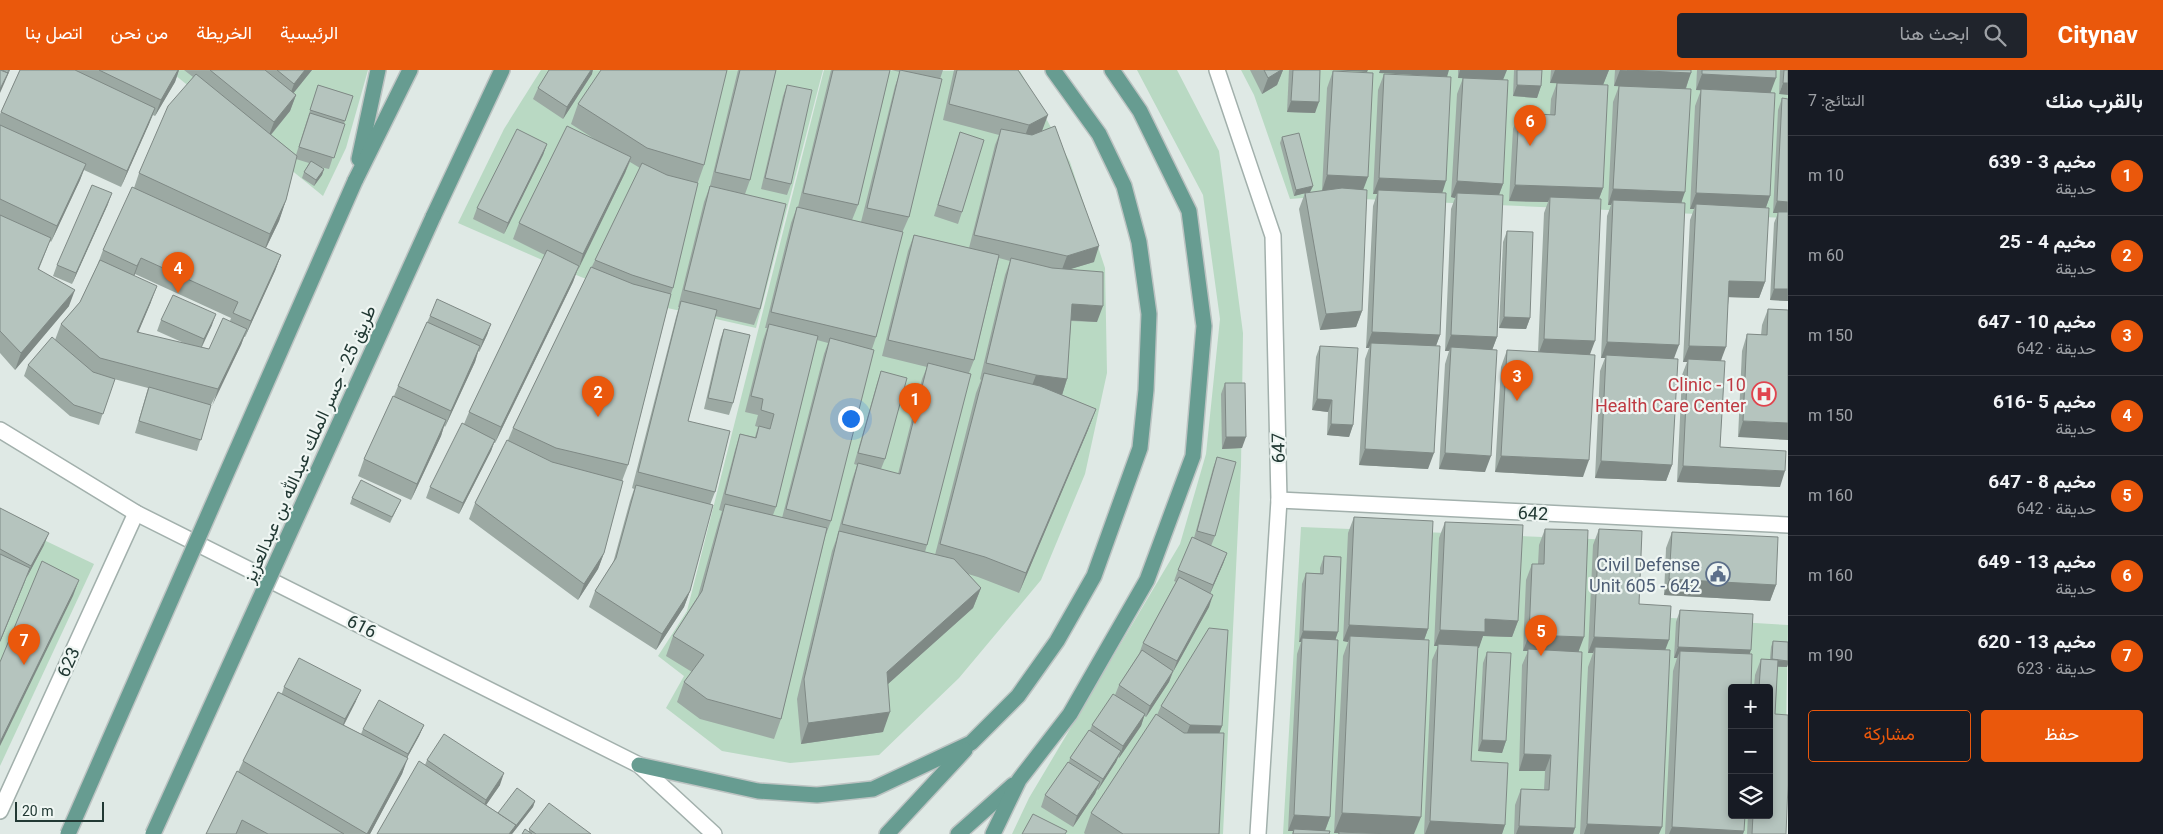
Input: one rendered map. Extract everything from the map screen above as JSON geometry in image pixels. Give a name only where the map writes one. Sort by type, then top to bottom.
[{"type":"main road","points":[[355,181],[378,70]]},
{"type":"main road","points":[[68,834],[355,181],[410,70]]},
{"type":"main road","name":"طريق 25 - جسر الملك عبدالله بن عبدالعزيز","points":[[152,834],[502,70]]},
{"type":"main road","points":[[887,834],[971,743],[1018,696],[1057,641],[1094,576],[1140,448],[1146,390],[1149,314],[1139,242],[1124,186],[1099,134],[1053,70]]},
{"type":"main road","points":[[958,834],[1018,780],[1070,714],[1147,580],[1193,456],[1204,326],[1189,211],[1140,111],[1112,70]]},
{"type":"main road","points":[[639,765],[758,791],[817,795],[873,789],[971,743]]},
{"type":"main road","points":[[993,834],[1018,780]]},
{"type":"street","name":"647","points":[[1217,70],[1273,236],[1279,500],[1258,834]]},
{"type":"street","name":"616","points":[[0,430],[136,513],[639,765],[714,834]]},
{"type":"street","name":"642","points":[[1279,500],[1788,525]]},
{"type":"street","name":"623","points":[[0,811],[136,513]]},
{"type":"green space","points":[[169,70],[368,70],[346,148],[323,196]]},
{"type":"green space","points":[[541,70],[823,70],[756,328],[663,307],[581,277],[458,223],[504,129]]},
{"type":"green space","points":[[824,70],[1020,71],[1070,162],[1105,268],[1107,373],[1085,474],[1041,580],[959,678],[879,755],[790,763],[722,751],[666,708],[684,676],[658,656],[687,611]]},
{"type":"green space","points":[[1137,70],[1177,70],[1219,151],[1243,333],[1241,466],[1223,834],[1012,834],[1029,798],[1180,544],[1206,454],[1220,319],[1203,195]]},
{"type":"green space","points":[[1241,70],[1788,70],[1788,218],[1316,197],[1290,199],[1254,95]]},
{"type":"green space","points":[[0,519],[94,564],[0,766]]},
{"type":"green space","points":[[1301,527],[1640,541],[1638,616],[1788,625],[1784,834],[1283,834]]},
{"type":"building","points":[[0,70],[8,73],[0,89]]},
{"type":"building","points":[[20,70],[75,70],[155,108],[127,171],[1,112]]},
{"type":"building","points":[[99,70],[178,70],[161,100]]},
{"type":"building","points":[[210,70],[265,70],[296,95],[274,122]]},
{"type":"building","points":[[277,70],[305,70],[294,84]]},
{"type":"building","points":[[549,70],[591,70],[567,107],[538,88]]},
{"type":"building","points":[[601,70],[727,70],[704,165],[647,148],[578,104]]},
{"type":"building","points":[[740,70],[776,70],[750,180],[715,172]]},
{"type":"building","points":[[833,70],[890,70],[858,205],[803,193]]},
{"type":"building","points":[[900,70],[942,79],[909,217],[867,208]]},
{"type":"building","points":[[957,70],[1018,70],[1048,115],[1029,125],[949,104]]},
{"type":"building","points":[[1264,70],[1281,70],[1268,78]]},
{"type":"building","points":[[1293,70],[1320,70],[1319,102],[1291,101]]},
{"type":"building","points":[[1517,70],[1542,70],[1541,86],[1517,85]]},
{"type":"building","points":[[1627,70],[1691,70],[1691,73]]},
{"type":"building","points":[[1702,70],[1776,70],[1776,78],[1702,74]]},
{"type":"building","points":[[1784,70],[1788,70],[1788,83],[1783,83]]},
{"type":"building","points":[[1333,71],[1373,73],[1368,177],[1327,175]]},
{"type":"building","points":[[196,74],[297,156],[286,200],[270,234],[139,173],[168,106]]},
{"type":"building","points":[[1384,74],[1451,77],[1446,181],[1379,178]]},
{"type":"building","points":[[1463,78],[1508,80],[1503,184],[1457,181]]},
{"type":"building","points":[[1557,83],[1608,85],[1603,188],[1515,185],[1519,113],[1555,115]]},
{"type":"building","points":[[318,85],[353,96],[345,121],[310,110]]},
{"type":"building","points":[[787,85],[812,90],[791,184],[765,178]]},
{"type":"building","points":[[1619,86],[1691,89],[1685,192],[1613,189]]},
{"type":"building","points":[[1701,89],[1775,93],[1770,196],[1696,193]]},
{"type":"building","points":[[1782,98],[1788,99],[1788,202],[1777,201]]},
{"type":"building","points":[[310,113],[345,124],[334,158],[299,147]]},
{"type":"building","points":[[0,125],[86,164],[57,226],[0,199]]},
{"type":"building","points":[[567,126],[631,157],[583,254],[519,223]]},
{"type":"building","points":[[1055,126],[1099,246],[1067,256],[974,235],[1001,129],[1032,135]]},
{"type":"building","points":[[517,129],[547,144],[508,223],[477,208]]},
{"type":"building","points":[[960,132],[984,140],[962,212],[938,205]]},
{"type":"building","points":[[1299,133],[1313,186],[1296,190],[1282,137]]},
{"type":"building","points":[[311,161],[324,169],[316,180],[304,172]]},
{"type":"building","points":[[642,163],[667,175],[698,183],[673,288],[632,275],[595,260]]},
{"type":"building","points":[[92,185],[112,193],[76,273],[57,265]]},
{"type":"building","points":[[710,186],[786,204],[760,309],[684,290]]},
{"type":"building","points":[[132,187],[281,255],[251,321],[233,313],[238,302],[141,258],[137,266],[103,250]]},
{"type":"building","points":[[1342,188],[1367,190],[1362,311],[1326,314],[1305,193]]},
{"type":"building","points":[[1378,190],[1446,193],[1440,335],[1372,332]]},
{"type":"building","points":[[1457,193],[1503,195],[1497,337],[1451,335]]},
{"type":"building","points":[[1550,197],[1601,199],[1595,341],[1544,339]]},
{"type":"building","points":[[1613,200],[1685,203],[1679,345],[1607,342]]},
{"type":"building","points":[[1696,204],[1769,208],[1765,282],[1729,281],[1726,347],[1689,346]]},
{"type":"building","points":[[797,207],[903,232],[876,337],[771,312]]},
{"type":"building","points":[[1778,212],[1788,212],[1788,289],[1774,289]]},
{"type":"building","points":[[0,215],[51,238],[38,269],[75,290],[21,353],[0,331]]},
{"type":"building","points":[[1507,231],[1533,232],[1530,318],[1504,317]]},
{"type":"building","points":[[914,235],[999,255],[974,360],[888,340]]},
{"type":"building","points":[[547,250],[579,266],[501,427],[469,412]]},
{"type":"building","points":[[1011,258],[1052,268],[1103,272],[1103,306],[1072,304],[1067,379],[1036,375],[986,363]]},
{"type":"building","points":[[100,260],[157,286],[137,332],[209,349],[223,318],[247,329],[218,389],[100,358],[61,324],[80,302]]},
{"type":"building","points":[[591,267],[633,284],[671,294],[628,465],[556,448],[513,428]]},
{"type":"building","points":[[173,295],[216,314],[204,339],[161,320]]},
{"type":"building","points":[[437,299],[491,324],[483,340],[430,316]]},
{"type":"building","points":[[681,301],[717,310],[688,421],[730,431],[715,492],[638,472]]},
{"type":"building","name":"Clinic - 10 Health Care Center","points":[[1768,309],[1788,310],[1788,423],[1743,421],[1747,334],[1767,335]]},
{"type":"building","points":[[427,322],[480,346],[451,411],[398,386]]},
{"type":"building","points":[[769,324],[818,336],[776,507],[725,494],[740,434],[756,438],[759,426],[770,429],[774,414],[761,410],[763,399],[751,396]]},
{"type":"building","points":[[724,329],[750,335],[733,403],[708,398]]},
{"type":"building","points":[[52,337],[93,372],[115,379],[103,414],[74,405],[28,365]]},
{"type":"building","points":[[830,338],[874,350],[831,521],[786,509]]},
{"type":"building","points":[[1371,343],[1440,346],[1434,453],[1365,449]]},
{"type":"building","points":[[1320,346],[1358,348],[1353,425],[1331,424],[1332,400],[1317,399]]},
{"type":"building","points":[[1451,347],[1497,350],[1491,456],[1445,453]]},
{"type":"building","points":[[1507,350],[1595,355],[1589,460],[1501,456]]},
{"type":"building","points":[[1606,355],[1678,359],[1672,465],[1601,461]]},
{"type":"building","points":[[1688,359],[1725,361],[1720,447],[1786,451],[1785,471],[1683,466]]},
{"type":"building","points":[[928,363],[971,374],[927,545],[842,524],[858,463],[900,474]]},
{"type":"building","points":[[881,371],[907,378],[885,459],[858,453]]},
{"type":"building","points":[[984,373],[1040,386],[1096,409],[1026,573],[985,557],[940,544]]},
{"type":"building","points":[[1225,383],[1245,383],[1246,437],[1226,437]]},
{"type":"building","points":[[149,387],[211,405],[201,440],[139,421]]},
{"type":"building","points":[[393,396],[446,420],[417,484],[364,459]]},
{"type":"building","points":[[462,423],[495,440],[463,503],[430,487]]},
{"type":"building","points":[[507,440],[552,462],[623,481],[604,553],[584,584],[475,503]]},
{"type":"building","points":[[1217,457],[1236,462],[1215,536],[1197,531]]},
{"type":"building","points":[[361,480],[401,500],[392,517],[352,498]]},
{"type":"building","points":[[636,485],[713,505],[690,591],[662,634],[595,591],[616,558]]},
{"type":"building","points":[[725,504],[827,528],[781,719],[707,699],[684,682],[704,655],[673,636],[702,591]]},
{"type":"building","points":[[0,508],[49,533],[31,566],[0,549]]},
{"type":"building","points":[[1354,517],[1433,521],[1428,629],[1349,625]]},
{"type":"building","points":[[1445,522],[1523,525],[1518,621],[1485,619],[1485,632],[1440,630]]},
{"type":"building","points":[[1545,529],[1588,530],[1584,637],[1529,635],[1532,564],[1544,564]]},
{"type":"building","points":[[1599,529],[1642,531],[1639,604],[1671,606],[1669,640],[1594,637]]},
{"type":"building","points":[[839,531],[954,559],[981,588],[887,672],[890,712],[808,723],[804,679]]},
{"type":"building","name":"Civil Defense Unit 605 - 642","points":[[1672,532],[1778,537],[1776,585],[1669,579]]},
{"type":"building","points":[[1192,537],[1227,553],[1213,585],[1178,570]]},
{"type":"building","points":[[0,554],[30,568],[0,641]]},
{"type":"building","points":[[1324,556],[1341,557],[1338,632],[1303,631],[1306,573],[1323,574]]},
{"type":"building","points":[[42,561],[79,580],[0,742],[0,662]]},
{"type":"building","points":[[1179,577],[1213,595],[1177,661],[1143,643]]},
{"type":"building","points":[[1680,610],[1753,614],[1751,650],[1678,647]]},
{"type":"building","points":[[1209,628],[1228,630],[1222,726],[1190,725],[1161,706]]},
{"type":"building","points":[[1350,636],[1429,640],[1421,817],[1342,813]]},
{"type":"building","points":[[1302,638],[1338,640],[1330,817],[1294,815]]},
{"type":"building","points":[[1773,641],[1788,642],[1788,661],[1772,659]]},
{"type":"building","points":[[1438,644],[1478,646],[1471,761],[1508,763],[1505,825],[1430,821]]},
{"type":"building","points":[[1595,647],[1670,650],[1662,827],[1587,824]]},
{"type":"building","points":[[1528,649],[1582,652],[1575,828],[1519,826],[1521,789],[1549,790],[1551,755],[1524,754]]},
{"type":"building","points":[[1142,650],[1173,671],[1150,706],[1119,685]]},
{"type":"building","points":[[1680,651],[1752,654],[1751,684],[1728,684],[1728,819],[1745,819],[1744,831],[1672,827]]},
{"type":"building","points":[[1487,652],[1511,653],[1506,741],[1482,740]]},
{"type":"building","points":[[299,658],[361,690],[345,719],[284,687]]},
{"type":"building","points":[[1761,659],[1778,660],[1775,714],[1788,715],[1786,834],[1752,834],[1753,819],[1773,819],[1773,684],[1759,684]]},
{"type":"building","points":[[278,692],[408,758],[367,834],[243,761]]},
{"type":"building","points":[[1113,694],[1145,714],[1123,746],[1092,725]]},
{"type":"building","points":[[379,700],[424,725],[408,754],[363,729]]},
{"type":"building","points":[[1156,714],[1184,733],[1224,733],[1219,834],[1123,834],[1091,813]]},
{"type":"building","points":[[1089,730],[1121,751],[1103,779],[1070,758]]},
{"type":"building","points":[[444,734],[504,773],[486,800],[427,760]]},
{"type":"building","points":[[419,761],[516,825],[509,834],[377,834]]},
{"type":"building","points":[[1068,762],[1100,782],[1077,816],[1045,795]]},
{"type":"building","points":[[237,771],[344,834],[268,834],[242,820],[236,834],[206,834]]},
{"type":"building","points":[[517,788],[535,801],[515,827],[516,825],[498,813]]},
{"type":"building","points":[[549,803],[591,834],[536,834],[529,829]]},
{"type":"building","points":[[1033,814],[1067,831],[1065,834],[1022,834]]},
{"type":"building","points":[[525,829],[532,834],[522,834]]},
{"type":"building","points":[[1294,829],[1330,831],[1329,834],[1293,834]]},
{"type":"building","points":[[1339,832],[1393,834],[1339,834]]},
{"type":"place","name":"مخيم 13 - 649","points":[[1530,146]]},
{"type":"place","name":"مخيم 5 -616","points":[[178,293]]},
{"type":"place","name":"Clinic - 10 Health Care Center","points":[[1764,394]]},
{"type":"place","name":"مخيم 10 - 647","points":[[1517,401]]},
{"type":"place","name":"مخيم 4 - 25","points":[[598,417]]},
{"type":"place","name":"مخيم 3 - 639","points":[[915,424]]},
{"type":"place","name":"Civil Defense Unit 605 - 642","points":[[1718,574]]},
{"type":"place","name":"مخيم 8 - 647","points":[[1541,656]]},
{"type":"place","name":"مخيم 13 - 620","points":[[24,665]]}]
